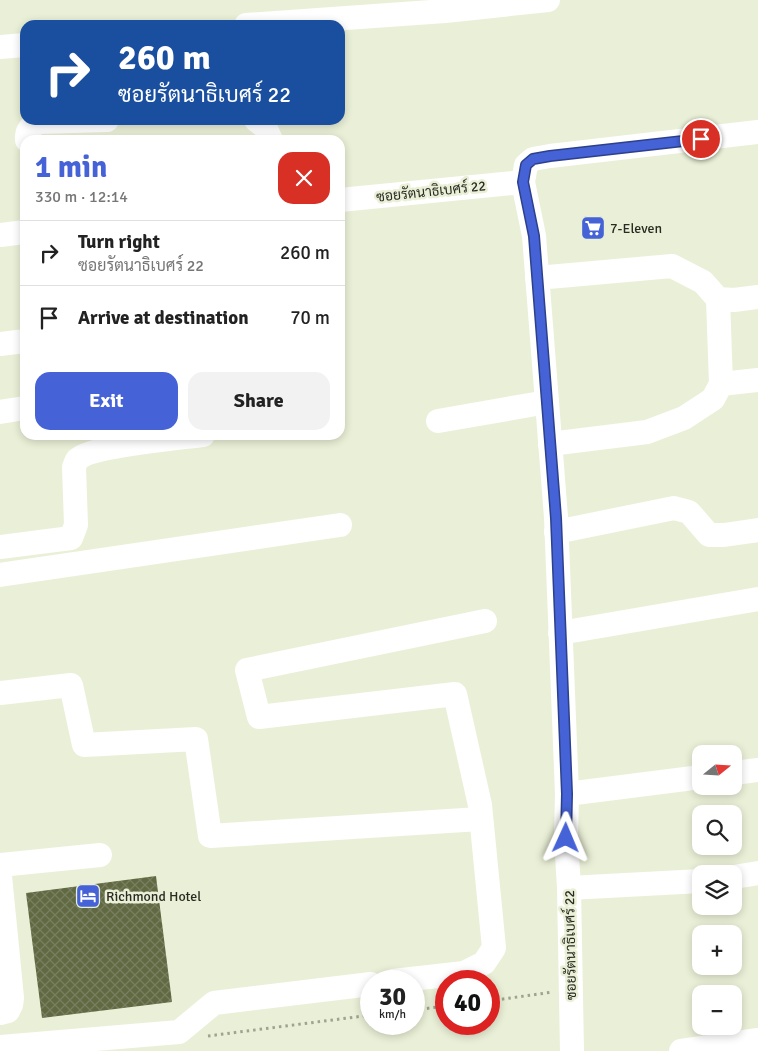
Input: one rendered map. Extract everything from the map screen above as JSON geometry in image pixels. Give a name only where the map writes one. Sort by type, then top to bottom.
[{"type":"street","points":[[317,20],[445,11],[548,0]]},
{"type":"street","points":[[0,47],[20,45]]},
{"type":"street","points":[[26,135],[33,125]]},
{"type":"street","points":[[50,125],[72,131],[91,125]]},
{"type":"street","points":[[523,182],[526,165],[533,159],[758,132]]},
{"type":"street","name":"ซอยรัตนาธิเบศร์ 22","points":[[345,200],[523,182],[534,236],[538,278],[556,532],[567,794],[566,838],[569,888],[572,1051]]},
{"type":"street","points":[[0,235],[20,233]]},
{"type":"street","points":[[538,278],[672,266],[703,282],[718,299],[721,384],[713,398],[684,418],[647,432],[550,444]]},
{"type":"street","points":[[718,299],[734,300],[758,297]]},
{"type":"street","points":[[0,344],[20,342]]},
{"type":"street","points":[[721,384],[758,380]]},
{"type":"street","points":[[438,421],[547,402]]},
{"type":"street","points":[[0,412],[20,409]]},
{"type":"street","points":[[0,546],[71,538],[76,525],[74,467],[76,460],[82,456],[118,446],[164,440]]},
{"type":"street","points":[[556,532],[674,508],[690,512],[709,535],[724,535],[758,530]]},
{"type":"street","points":[[0,575],[340,525]]},
{"type":"street","points":[[560,632],[758,599]]},
{"type":"street","points":[[425,977],[464,973],[484,963],[494,948],[480,805],[455,694],[259,717],[247,670],[486,622]]},
{"type":"street","points":[[0,693],[71,685],[84,745],[196,739],[210,836],[480,819]]},
{"type":"street","points":[[742,772],[758,770]]},
{"type":"street","points":[[567,794],[692,778]]},
{"type":"street","points":[[0,865],[100,855]]},
{"type":"street","points":[[742,876],[758,873]]},
{"type":"street","points":[[0,876],[12,998],[8,1011],[0,1013]]},
{"type":"street","points":[[569,888],[692,881]]},
{"type":"street","points":[[0,1047],[179,1032],[214,1002],[360,985]]},
{"type":"street","points":[[681,1051],[758,1040]]},
{"type":"path","points":[[500,1000],[571,990]]},
{"type":"path","points":[[207,1036],[360,1017]]},
{"type":"building","points":[[156,876],[172,1002],[42,1018],[26,893]]},
{"type":"place","name":"7-Eleven","points":[[593,228]]},
{"type":"place","name":"Richmond Hotel","points":[[88,896]]},
{"type":"route","points":[[566,838],[567,794],[556,518],[534,236],[523,182],[526,165],[533,159],[550,156],[701,139]]}]
